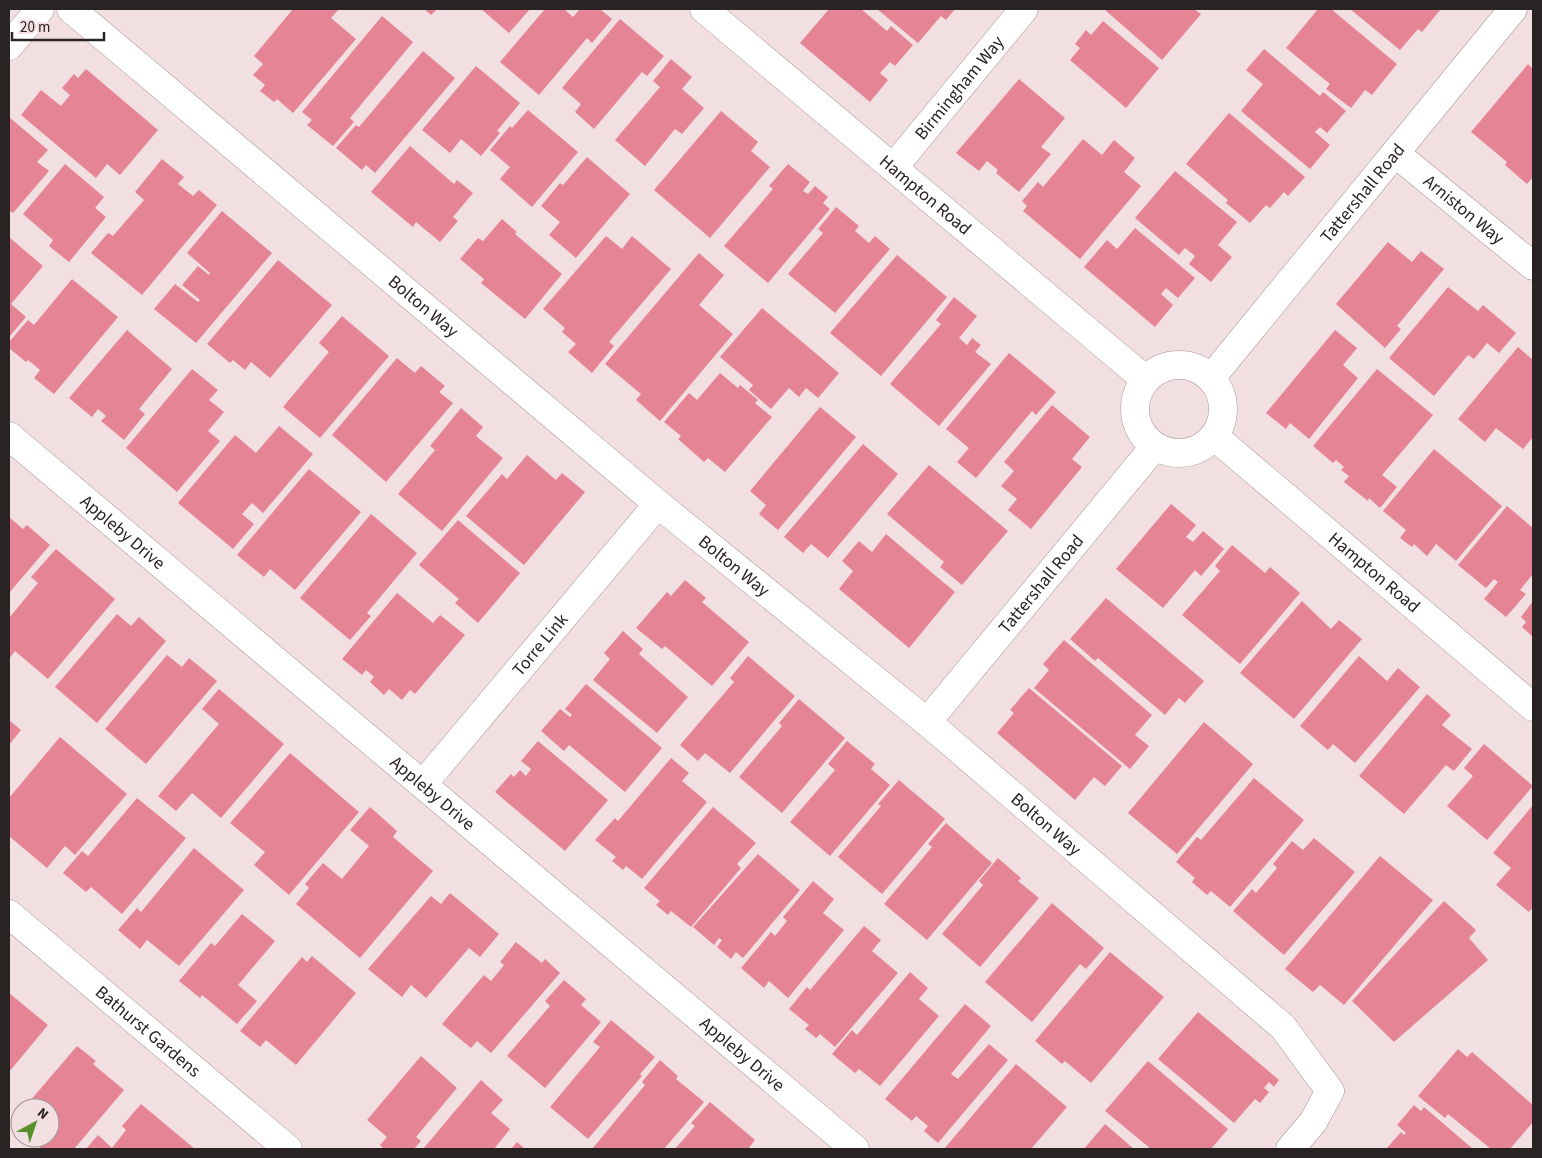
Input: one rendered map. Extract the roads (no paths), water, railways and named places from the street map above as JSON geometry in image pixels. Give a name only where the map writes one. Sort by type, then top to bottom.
[{"type":"street","points":[[9,46],[40,9]]},
{"type":"street","name":"Bolton Way","points":[[71,9],[658,504],[927,722],[1283,1027],[1330,1091],[1313,1122],[1290,1149]]},
{"type":"street","name":"Hampton Road","points":[[704,9],[1146,380]]},
{"type":"street","name":"Birmingham Way","points":[[893,168],[1024,9]]},
{"type":"street","name":"Tattershall Road","points":[[1211,378],[1513,9]]},
{"type":"street","name":"Arniston Way","points":[[1395,153],[1533,266]]},
{"type":"street","points":[[1170,366],[1192,367],[1211,378],[1220,392],[1224,407],[1222,423],[1214,437],[1201,448],[1187,453],[1169,452],[1155,446],[1144,436],[1137,422],[1135,410],[1138,393],[1146,380],[1156,371],[1170,366]]},
{"type":"street","name":"Appleby Drive","points":[[9,436],[855,1149]]},
{"type":"street","name":"Hampton Road","points":[[1214,437],[1533,707]]},
{"type":"street","name":"Tattershall Road","points":[[927,722],[1155,446]]},
{"type":"street","name":"Torre Link","points":[[423,784],[658,504]]},
{"type":"street","name":"Bathurst Gardens","points":[[9,914],[288,1149]]}]
